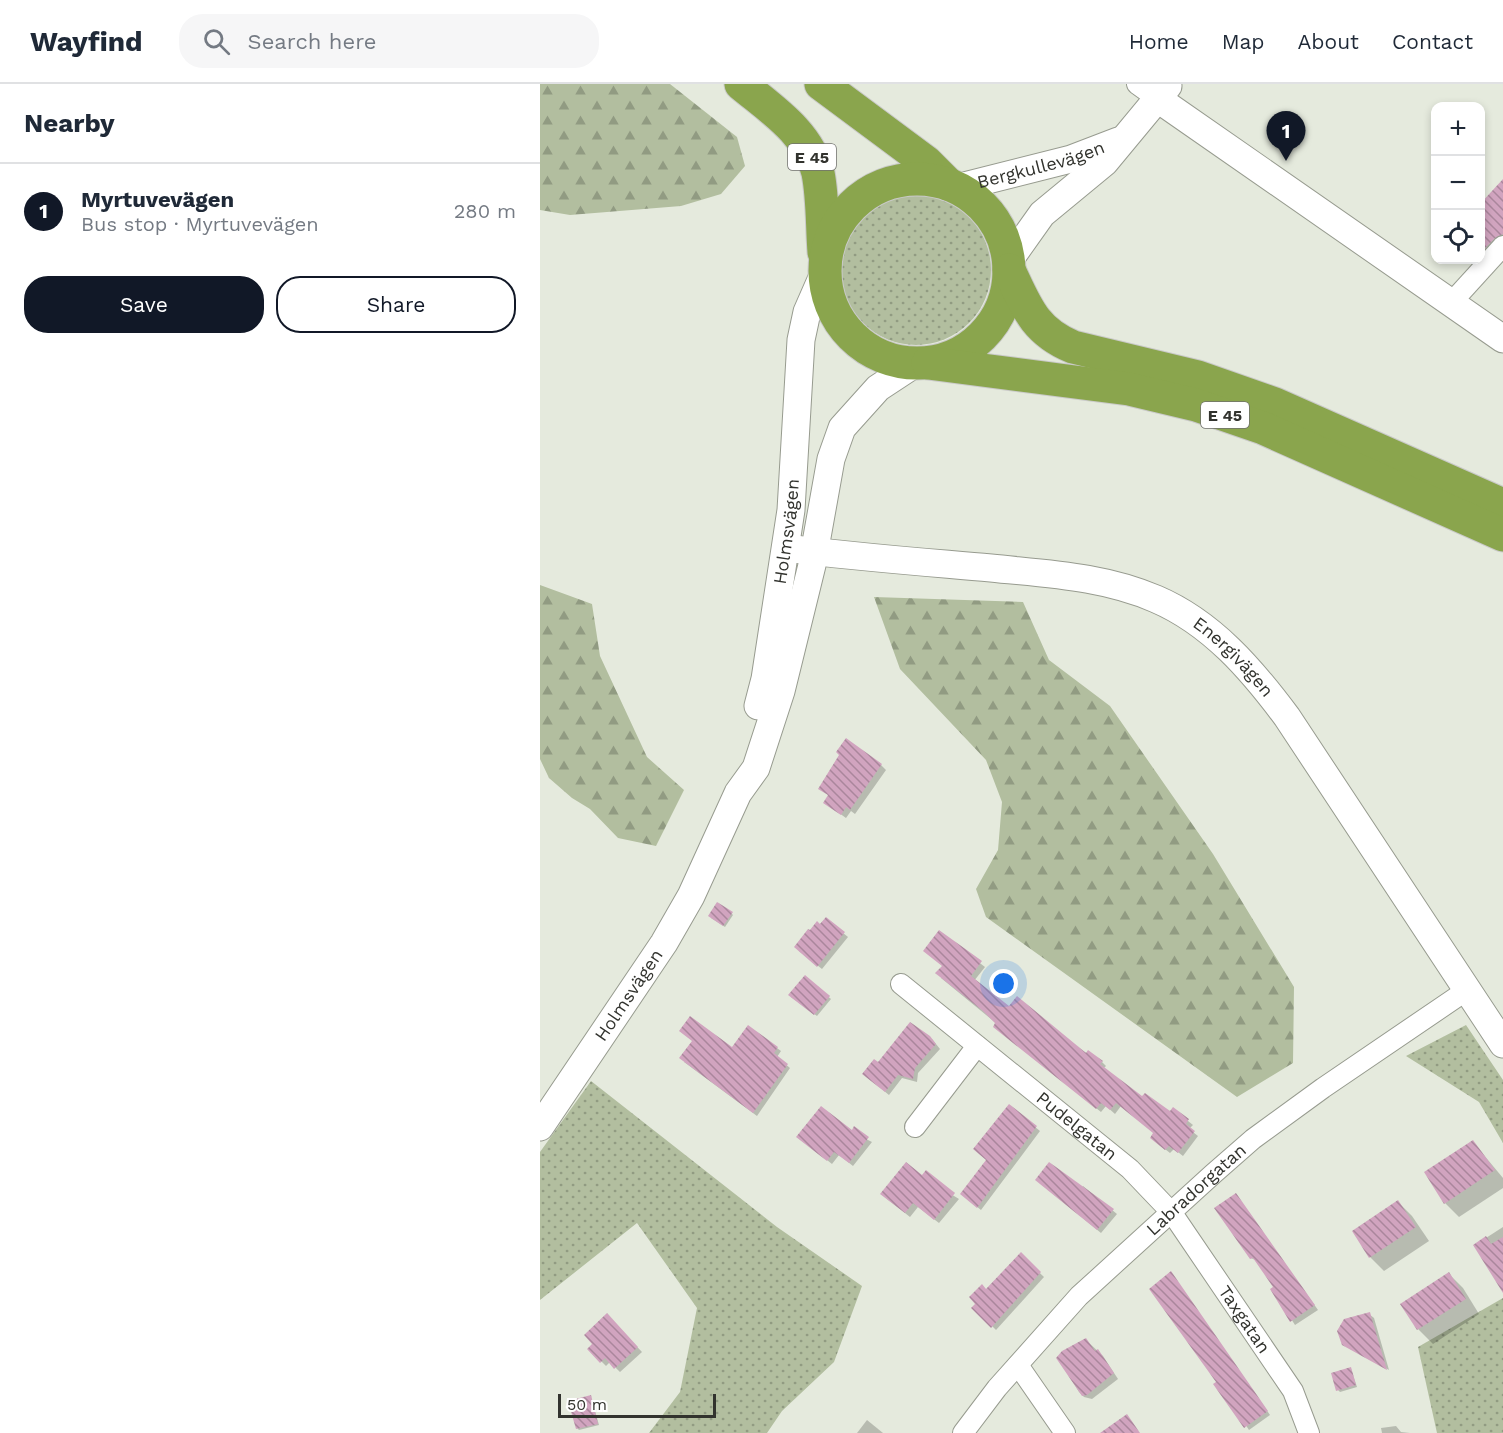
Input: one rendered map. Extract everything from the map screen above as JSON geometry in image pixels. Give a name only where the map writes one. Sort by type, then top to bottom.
[{"type":"highway","name":"E 45","points":[[741,84],[791,127],[812,156],[818,174],[825,265],[831,306],[851,336],[881,356],[1130,389],[1196,405],[1263,428],[1503,534]]},
{"type":"highway","name":"E 45","points":[[821,84],[926,162],[952,186],[982,206],[995,222],[1004,241],[1009,266],[1037,325],[1059,341],[1073,347],[1198,377],[1275,404],[1503,505]]},
{"type":"highway","name":"E 45","points":[[825,265],[831,237],[843,216],[869,192],[890,183],[913,179],[952,186]]},
{"type":"highway","name":"E 45","points":[[922,363],[966,349],[986,332],[1001,309],[1009,266]]},
{"type":"street","name":"Bergkullevägen","points":[[1009,266],[1042,214],[1105,162],[1124,138],[1155,89]]},
{"type":"street","points":[[1155,89],[1503,339]]},
{"type":"street","name":"Bergkullevägen","points":[[952,186],[1071,159],[1124,138]]},
{"type":"street","points":[[1451,303],[1503,246]]},
{"type":"street","name":"Holmsvägen","points":[[738,793],[742,763],[765,679],[786,549],[795,462],[801,340],[807,312],[825,265]]},
{"type":"street","name":"Holmsvägen","points":[[540,1127],[664,943],[691,896],[738,793],[756,768],[781,692],[815,552],[831,459],[842,428],[878,388],[922,363]]},
{"type":"street","name":"Energivägen","points":[[786,549],[1066,574],[1137,592],[1158,600],[1196,622],[1256,675],[1287,717],[1503,1044]]},
{"type":"street","name":"Pudelgatan","points":[[901,984],[1130,1169],[1172,1213]]},
{"type":"street","name":"Labradorgatan","points":[[963,1433],[1078,1296],[1253,1139],[1323,1088],[1467,990]]},
{"type":"street","points":[[915,1127],[977,1046]]},
{"type":"street","name":"Taxgatan","points":[[1172,1213],[1293,1391],[1310,1433]]},
{"type":"street","points":[[1018,1365],[1065,1433]]},
{"type":"green space","points":[[540,84],[670,84],[737,137],[745,166],[721,194],[681,206],[570,215],[540,210]]},
{"type":"green space","points":[[916,195],[945,200],[958,207],[969,217],[979,228],[986,241],[991,270],[986,299],[979,312],[969,323],[958,333],[945,340],[916,345],[887,340],[874,333],[863,323],[853,312],[846,299],[841,270],[846,241],[853,228],[863,217],[874,207],[887,200]]},
{"type":"green space","points":[[540,585],[592,604],[600,656],[647,757],[684,790],[656,846],[618,838],[590,809],[572,798],[549,778],[540,759]]},
{"type":"green space","points":[[874,597],[1023,602],[1049,660],[1110,706],[1213,854],[1294,987],[1293,1063],[1237,1097],[986,917],[976,889],[998,850],[1002,802],[986,760],[900,669]]},
{"type":"green space","points":[[1466,1025],[1503,1080],[1503,1143],[1479,1102],[1406,1056]]},
{"type":"green space","points":[[591,1081],[777,1227],[862,1286],[834,1362],[782,1411],[767,1433],[649,1433],[680,1392],[697,1308],[637,1223],[540,1300],[540,1152]]},
{"type":"green space","points":[[1503,1298],[1503,1433],[1437,1433],[1418,1347]]},
{"type":"building","points":[[1503,179],[1503,234],[1485,248],[1485,210],[1485,199]]},
{"type":"building","points":[[846,738],[882,764],[850,810],[846,807],[841,815],[823,803],[828,795],[818,789],[839,755],[836,752]]},
{"type":"building","points":[[717,902],[733,912],[723,926],[708,916]]},
{"type":"building","points":[[826,917],[845,932],[817,967],[794,947],[808,929],[810,930],[817,921],[820,924]]},
{"type":"building","points":[[939,930],[982,961],[971,976],[1009,1006],[1017,996],[1086,1053],[1088,1050],[1103,1061],[1100,1064],[1142,1096],[1145,1093],[1170,1111],[1173,1107],[1189,1119],[1186,1124],[1195,1131],[1178,1153],[1169,1146],[1165,1150],[1150,1138],[1153,1133],[1116,1103],[1110,1110],[1101,1103],[1096,1109],[993,1027],[995,1023],[983,1011],[935,973],[942,966],[923,951]]},
{"type":"building","points":[[805,975],[830,996],[814,1015],[788,995]]},
{"type":"building","points":[[690,1016],[732,1047],[748,1025],[778,1047],[774,1053],[788,1064],[753,1113],[679,1058],[692,1041],[679,1031]]},
{"type":"building","points":[[910,1022],[930,1036],[936,1044],[915,1068],[913,1079],[898,1075],[885,1092],[862,1074],[874,1059],[878,1062]]},
{"type":"building","points":[[1009,1104],[1037,1126],[977,1208],[960,1194],[986,1160],[973,1149]]},
{"type":"building","points":[[821,1106],[852,1130],[854,1126],[869,1137],[849,1163],[834,1152],[827,1161],[796,1137]]},
{"type":"building","points":[[1473,1140],[1495,1170],[1444,1204],[1424,1172]]},
{"type":"building","points":[[906,1162],[922,1175],[926,1170],[955,1193],[934,1220],[913,1203],[905,1213],[880,1194]]},
{"type":"building","points":[[1049,1162],[1114,1209],[1097,1230],[1035,1180]]},
{"type":"building","points":[[1236,1193],[1315,1305],[1290,1322],[1270,1289],[1273,1287],[1214,1208]]},
{"type":"building","points":[[1398,1200],[1416,1227],[1369,1258],[1352,1231]]},
{"type":"building","points":[[1486,1236],[1491,1244],[1503,1237],[1503,1293],[1473,1245]]},
{"type":"building","points":[[1021,1252],[1041,1272],[991,1328],[971,1308],[975,1304],[969,1297],[982,1284],[986,1289]]},
{"type":"building","points":[[1171,1271],[1268,1411],[1244,1428],[1213,1384],[1216,1382],[1149,1289]]},
{"type":"building","points":[[1449,1272],[1466,1299],[1417,1330],[1400,1304]]},
{"type":"building","points":[[1370,1312],[1387,1370],[1342,1345],[1337,1331],[1344,1319]]},
{"type":"building","points":[[607,1313],[638,1347],[614,1369],[605,1358],[600,1363],[587,1349],[592,1344],[584,1335]]},
{"type":"building","points":[[1086,1338],[1095,1351],[1098,1349],[1114,1373],[1087,1395],[1082,1396],[1056,1358],[1062,1351]]},
{"type":"building","points":[[1351,1367],[1356,1385],[1336,1391],[1331,1373]]},
{"type":"building","points":[[591,1395],[598,1424],[576,1429],[568,1401]]},
{"type":"building","points":[[1127,1414],[1140,1433],[1100,1433]]},
{"type":"place","name":"Myrtuvevägen","points":[[1286,161]]}]
